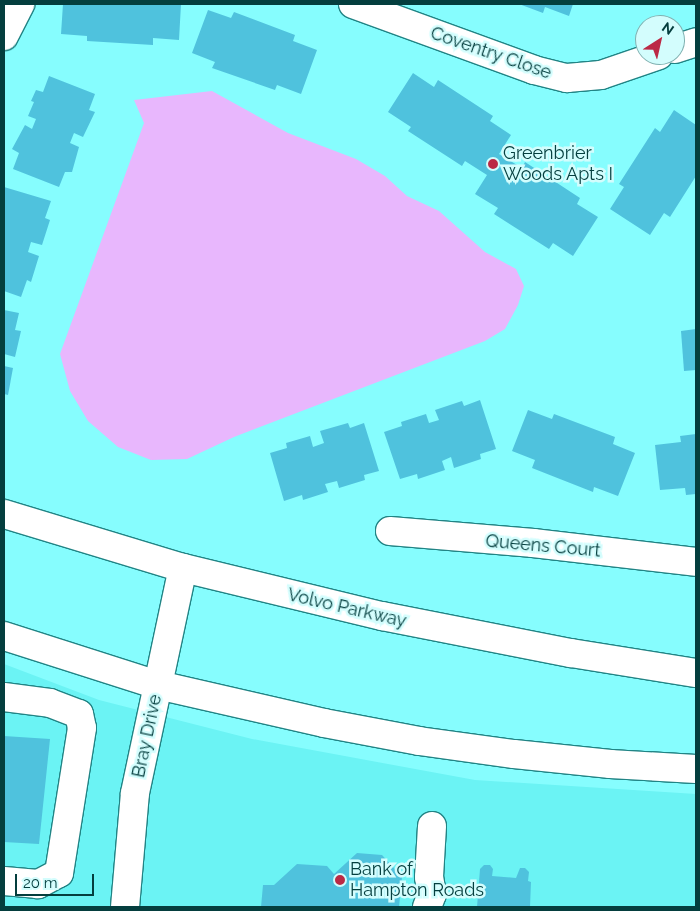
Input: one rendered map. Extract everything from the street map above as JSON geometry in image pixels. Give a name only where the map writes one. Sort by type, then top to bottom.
[{"type":"main road","points":[[4,36],[20,4]]},
{"type":"main road","name":"Coventry Close","points":[[353,4],[534,70],[567,78],[601,75],[635,63]]},
{"type":"main road","name":"Volvo Parkway","points":[[4,514],[183,568],[400,620],[571,653],[696,672]]},
{"type":"main road","name":"Queens Court","points":[[390,531],[533,543],[696,562]]},
{"type":"main road","name":"Bray Drive","points":[[125,907],[135,794],[183,568]]},
{"type":"main road","points":[[4,636],[158,684],[324,723],[419,741],[514,754],[610,764],[696,769]]},
{"type":"main road","points":[[4,697],[57,706],[79,714],[82,728],[59,873],[38,884],[4,881]]},
{"type":"main road","points":[[410,907],[426,889],[429,877],[432,826]]},
{"type":"main road","points":[[427,907],[432,894],[429,877]]},
{"type":"shaded area","points":[[212,91],[288,133],[356,159],[385,176],[407,196],[439,211],[485,252],[516,269],[524,286],[518,305],[505,329],[485,341],[234,437],[187,459],[151,460],[118,447],[88,421],[70,391],[60,354],[144,123],[134,100]]},
{"type":"shaded area","points":[[4,664],[99,700],[252,739],[475,780],[696,794],[696,907],[4,907]]},
{"type":"building","points":[[63,4],[181,4],[179,40],[153,38],[153,45],[87,41],[87,36],[61,34]]},
{"type":"building","points":[[519,4],[573,4],[569,16],[545,7],[543,13]]},
{"type":"building","points":[[208,10],[231,18],[234,12],[295,35],[293,41],[317,50],[301,94],[277,85],[275,90],[212,68],[215,62],[192,53]]},
{"type":"building","name":"Greenbrier Woods Apts I","points":[[413,73],[434,87],[438,80],[493,116],[490,121],[511,135],[499,154],[522,168],[525,162],[580,198],[577,204],[598,217],[573,256],[553,243],[549,249],[494,214],[498,208],[475,194],[487,175],[465,161],[462,166],[408,131],[411,127],[388,112]]},
{"type":"building","points":[[49,76],[95,94],[89,110],[95,112],[83,137],[74,133],[70,143],[79,147],[72,172],[65,172],[59,187],[13,169],[19,153],[12,149],[25,125],[32,129],[36,119],[28,116],[34,102],[31,101],[36,90],[43,92]]},
{"type":"building","points":[[674,110],[696,125],[696,176],[670,217],[664,213],[650,235],[610,209],[624,187],[619,184],[655,128],[660,132]]},
{"type":"building","points":[[4,187],[51,201],[45,218],[50,220],[42,245],[31,242],[28,252],[39,256],[31,282],[27,280],[21,297],[4,291]]},
{"type":"building","points":[[4,310],[19,313],[15,330],[21,331],[15,357],[4,354]]},
{"type":"building","points":[[696,329],[696,370],[684,371],[681,331]]},
{"type":"building","points":[[4,366],[13,368],[8,395],[4,394]]},
{"type":"building","points":[[480,400],[496,449],[480,454],[481,459],[454,468],[451,457],[442,461],[445,470],[418,479],[417,474],[400,479],[384,432],[402,426],[401,422],[426,414],[429,423],[439,420],[435,410],[462,401],[464,406]]},
{"type":"building","points":[[528,410],[552,419],[554,414],[615,437],[613,444],[635,453],[618,496],[594,487],[593,492],[532,468],[535,460],[512,451]]},
{"type":"building","points":[[348,423],[350,428],[364,423],[379,471],[364,475],[365,480],[339,488],[337,481],[325,484],[328,492],[303,500],[302,495],[284,501],[270,453],[287,448],[286,443],[310,436],[313,447],[324,443],[320,431]]},
{"type":"building","points":[[696,434],[696,494],[686,495],[685,488],[660,490],[655,445],[681,442],[680,436]]},
{"type":"building","points":[[4,736],[50,739],[39,844],[4,842]]},
{"type":"building","name":"Bank of Hampton Roads","points":[[357,853],[382,855],[402,877],[399,907],[261,907],[263,885],[274,885],[297,864],[327,866],[334,874]]},
{"type":"building","points":[[484,865],[490,865],[493,869],[492,876],[516,878],[520,868],[525,868],[529,872],[528,881],[531,882],[530,907],[477,907],[480,869]]},
{"type":"place","name":"Greenbrier Woods Apts I","points":[[493,164]]},
{"type":"place","name":"Bank of Hampton Roads","points":[[340,880]]}]
